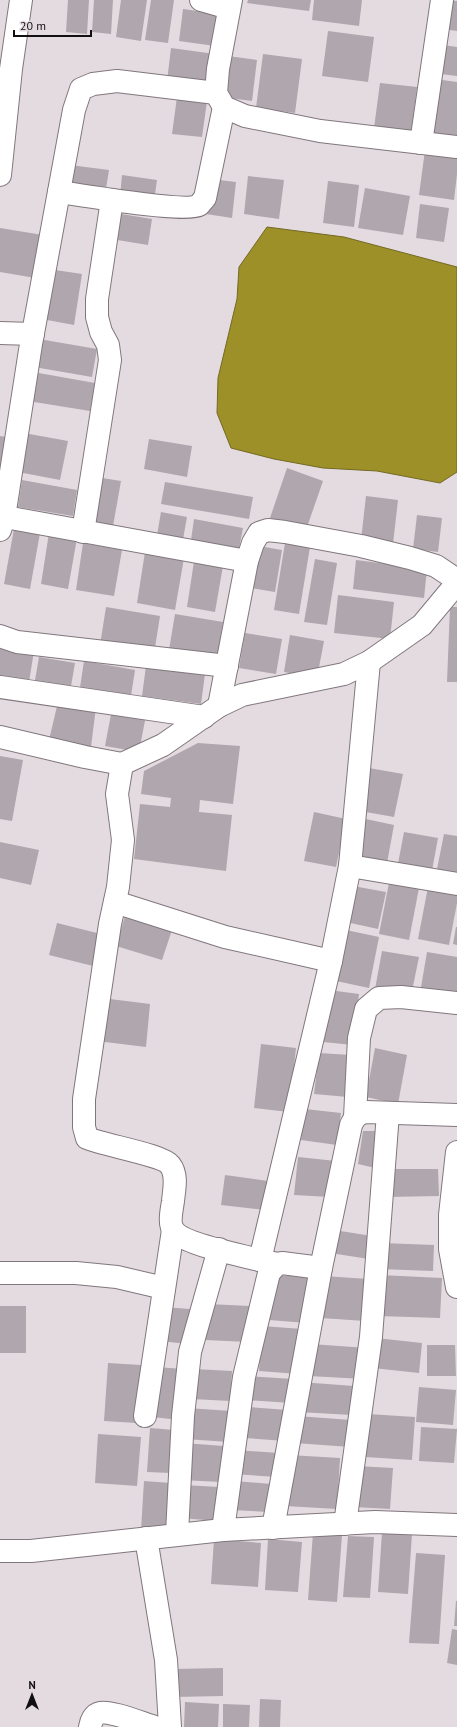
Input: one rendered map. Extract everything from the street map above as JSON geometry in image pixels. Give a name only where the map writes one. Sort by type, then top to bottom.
[{"type":"street","points":[[0,175],[11,69],[21,0]]},
{"type":"street","points":[[59,192],[112,200],[186,208],[199,205],[205,198],[220,100],[218,69],[230,4],[201,0]]},
{"type":"street","points":[[421,143],[442,0]]},
{"type":"street","points":[[247,561],[83,532],[1,521],[74,110],[81,89],[93,84],[117,81],[220,100],[245,116],[320,131],[457,147]]},
{"type":"street","points":[[83,532],[110,360],[108,345],[101,332],[96,316],[96,300],[112,200]]},
{"type":"street","points":[[0,333],[33,334]]},
{"type":"street","points":[[211,712],[227,666],[247,561],[253,543],[260,533],[268,530],[285,532],[361,546],[436,566],[457,580]]},
{"type":"street","points":[[0,737],[122,764],[163,745],[211,712],[242,695],[344,674],[368,662],[422,626],[457,583]]},
{"type":"street","points":[[0,636],[17,642],[227,666]]},
{"type":"street","points":[[223,1530],[244,1377],[269,1273],[269,1262],[350,866],[368,662]]},
{"type":"street","points":[[0,687],[211,712]]},
{"type":"street","points":[[122,764],[117,794],[123,840],[118,887],[110,924],[84,1100],[84,1127],[87,1138],[98,1143],[151,1156],[170,1164],[174,1172],[175,1181],[171,1218],[173,1230],[145,1416]]},
{"type":"street","points":[[350,866],[457,884]]},
{"type":"street","points":[[115,902],[225,937],[331,961]]},
{"type":"street","points":[[273,1528],[321,1268],[348,1140],[355,1117],[359,1038],[366,1009],[379,998],[402,997],[457,1003]]},
{"type":"street","points":[[355,1117],[360,1113],[366,1112],[457,1115]]},
{"type":"street","points":[[345,1524],[371,1337],[388,1113]]},
{"type":"street","points":[[457,1152],[450,1215],[450,1249],[457,1287]]},
{"type":"street","points":[[173,1230],[180,1237],[269,1262],[321,1268]]},
{"type":"street","points":[[177,1534],[183,1416],[190,1352],[219,1249]]},
{"type":"street","points":[[0,1273],[76,1273],[117,1277],[164,1288]]},
{"type":"street","points":[[0,1551],[31,1551],[223,1530],[375,1522],[457,1525]]},
{"type":"street","points":[[146,1538],[166,1660],[170,1727]]},
{"type":"street","points":[[90,1727],[93,1717],[100,1713],[109,1713],[155,1727]]},
{"type":"shaded area","points":[[267,227],[344,237],[457,267],[457,472],[440,483],[377,471],[323,468],[274,459],[231,448],[217,413],[218,378],[237,299],[239,267]]},
{"type":"building","points":[[68,0],[89,0],[87,34],[66,32]]},
{"type":"building","points":[[94,0],[113,0],[111,34],[92,32]]},
{"type":"building","points":[[121,0],[147,0],[141,41],[116,37]]},
{"type":"building","points":[[151,0],[174,0],[168,43],[145,40]]},
{"type":"building","points":[[248,0],[311,0],[309,11],[247,3]]},
{"type":"building","points":[[314,0],[362,0],[359,26],[312,20]]},
{"type":"building","points":[[447,0],[457,1],[457,31],[443,29]]},
{"type":"building","points":[[183,9],[219,14],[215,46],[179,41]]},
{"type":"building","points":[[328,31],[374,37],[368,82],[322,76]]},
{"type":"building","points":[[436,44],[457,47],[457,76],[432,73]]},
{"type":"building","points":[[171,48],[215,54],[211,87],[167,81]]},
{"type":"building","points":[[263,54],[302,59],[295,113],[256,108]]},
{"type":"building","points":[[228,56],[257,60],[252,101],[222,97]]},
{"type":"building","points":[[435,79],[457,82],[457,144],[427,140]]},
{"type":"building","points":[[380,83],[417,87],[411,133],[374,128]]},
{"type":"building","points":[[177,97],[207,101],[202,137],[172,134]]},
{"type":"building","points":[[425,150],[457,154],[457,174],[454,200],[419,195]]},
{"type":"building","points":[[70,165],[109,170],[105,195],[67,190]]},
{"type":"building","points":[[122,175],[157,180],[154,201],[120,197]]},
{"type":"building","points":[[248,176],[284,180],[279,219],[244,214]]},
{"type":"building","points":[[210,179],[236,182],[232,218],[206,214]]},
{"type":"building","points":[[328,181],[359,185],[354,227],[323,223]]},
{"type":"building","points":[[365,188],[410,196],[403,235],[358,228]]},
{"type":"building","points":[[420,204],[449,208],[444,242],[416,238]]},
{"type":"building","points":[[115,213],[152,219],[148,245],[111,239]]},
{"type":"building","points":[[0,228],[49,236],[41,279],[0,272]]},
{"type":"building","points":[[55,270],[82,274],[74,325],[47,320]]},
{"type":"building","points":[[39,339],[97,349],[92,377],[34,367]]},
{"type":"building","points":[[33,372],[95,383],[90,411],[28,401]]},
{"type":"building","points":[[24,433],[68,441],[60,480],[18,472]]},
{"type":"building","points":[[0,436],[13,438],[8,469],[0,468]]},
{"type":"building","points":[[149,439],[192,446],[187,477],[144,469]]},
{"type":"building","points":[[287,468],[323,481],[306,530],[270,518]]},
{"type":"building","points":[[96,477],[121,481],[113,526],[88,522]]},
{"type":"building","points":[[22,480],[77,490],[73,516],[18,507]]},
{"type":"building","points":[[165,482],[253,497],[249,519],[161,504]]},
{"type":"building","points":[[366,496],[398,500],[393,544],[361,540]]},
{"type":"building","points":[[161,512],[187,517],[182,545],[156,541]]},
{"type":"building","points":[[417,515],[442,518],[438,552],[413,549]]},
{"type":"building","points":[[194,519],[243,528],[239,548],[191,540]]},
{"type":"building","points":[[14,529],[40,533],[30,589],[4,584]]},
{"type":"building","points":[[49,533],[77,538],[68,589],[41,584]]},
{"type":"building","points":[[83,543],[122,550],[114,596],[76,590]]},
{"type":"building","points":[[285,543],[310,547],[299,614],[274,610]]},
{"type":"building","points":[[259,546],[282,550],[275,592],[251,588]]},
{"type":"building","points":[[145,552],[184,558],[175,610],[137,603]]},
{"type":"building","points":[[195,555],[224,560],[215,612],[187,607]]},
{"type":"building","points":[[315,559],[337,563],[327,625],[304,622]]},
{"type":"building","points":[[356,560],[427,569],[424,598],[353,589]]},
{"type":"building","points":[[338,595],[394,602],[390,639],[334,633]]},
{"type":"building","points":[[106,607],[160,616],[154,654],[100,645]]},
{"type":"building","points":[[450,607],[457,607],[457,682],[447,682]]},
{"type":"building","points":[[175,614],[223,622],[217,658],[169,650]]},
{"type":"building","points":[[245,633],[282,639],[276,674],[239,668]]},
{"type":"building","points":[[290,635],[324,641],[317,678],[284,672]]},
{"type":"building","points":[[0,645],[34,651],[29,682],[0,677]]},
{"type":"building","points":[[39,657],[75,663],[70,692],[34,686]]},
{"type":"building","points":[[84,661],[135,670],[130,702],[79,694]]},
{"type":"building","points":[[146,666],[205,674],[201,704],[142,696]]},
{"type":"building","points":[[58,702],[96,707],[91,747],[49,740]]},
{"type":"building","points":[[112,709],[146,715],[139,752],[105,746]]},
{"type":"building","points":[[198,743],[240,746],[233,804],[200,800],[199,812],[232,815],[226,871],[134,859],[140,804],[170,807],[171,798],[141,794],[144,771]]},
{"type":"building","points":[[0,756],[23,760],[12,821],[0,819]]},
{"type":"building","points":[[369,768],[403,774],[394,817],[360,811]]},
{"type":"building","points":[[314,812],[346,819],[336,867],[304,861]]},
{"type":"building","points":[[361,818],[394,825],[387,863],[354,856]]},
{"type":"building","points":[[404,832],[438,838],[431,876],[397,869]]},
{"type":"building","points":[[444,834],[457,836],[457,883],[435,879]]},
{"type":"building","points":[[0,842],[39,850],[31,885],[0,878]]},
{"type":"building","points":[[389,883],[419,888],[409,940],[379,934]]},
{"type":"building","points":[[353,886],[386,892],[378,929],[346,922]]},
{"type":"building","points":[[428,887],[457,893],[457,903],[449,945],[418,939]]},
{"type":"building","points":[[126,913],[173,927],[162,960],[116,946]]},
{"type":"building","points":[[57,923],[101,934],[93,966],[49,955]]},
{"type":"building","points":[[457,927],[457,945],[453,944]]},
{"type":"building","points":[[346,930],[379,937],[369,988],[336,981]]},
{"type":"building","points":[[382,951],[419,957],[411,996],[375,989]]},
{"type":"building","points":[[427,952],[457,957],[457,1000],[420,993]]},
{"type":"building","points":[[329,990],[359,994],[353,1045],[323,1042]]},
{"type":"building","points":[[102,998],[150,1004],[146,1047],[97,1041]]},
{"type":"building","points":[[261,1044],[296,1048],[289,1112],[254,1108]]},
{"type":"building","points":[[375,1048],[407,1055],[398,1104],[366,1097]]},
{"type":"building","points":[[319,1053],[351,1055],[348,1097],[314,1094]]},
{"type":"building","points":[[305,1109],[341,1113],[337,1145],[301,1140]]},
{"type":"building","points":[[363,1131],[380,1131],[375,1168],[358,1164]]},
{"type":"building","points":[[298,1157],[336,1161],[330,1197],[294,1195]]},
{"type":"building","points":[[387,1169],[438,1169],[439,1196],[387,1197]]},
{"type":"building","points":[[225,1175],[268,1181],[265,1210],[221,1205]]},
{"type":"building","points":[[334,1230],[372,1236],[369,1259],[330,1253]]},
{"type":"building","points":[[382,1243],[434,1245],[433,1271],[379,1269]]},
{"type":"building","points":[[271,1275],[310,1277],[307,1323],[269,1320]]},
{"type":"building","points":[[380,1275],[442,1278],[440,1318],[378,1316]]},
{"type":"building","points":[[324,1276],[368,1279],[365,1321],[321,1318]]},
{"type":"building","points":[[208,1304],[250,1306],[248,1342],[205,1340]]},
{"type":"building","points":[[0,1306],[26,1306],[26,1353],[0,1353]]},
{"type":"building","points":[[163,1307],[190,1309],[188,1344],[160,1341]]},
{"type":"building","points":[[262,1326],[302,1329],[298,1374],[259,1371]]},
{"type":"building","points":[[376,1338],[422,1343],[419,1373],[373,1368]]},
{"type":"building","points":[[311,1344],[367,1348],[363,1379],[309,1376]]},
{"type":"building","points":[[427,1345],[455,1345],[456,1376],[427,1376]]},
{"type":"building","points":[[108,1363],[141,1365],[137,1423],[104,1421]]},
{"type":"building","points":[[156,1367],[184,1369],[180,1420],[152,1417]]},
{"type":"building","points":[[194,1369],[232,1371],[230,1401],[192,1399]]},
{"type":"building","points":[[248,1376],[293,1379],[291,1403],[246,1400]]},
{"type":"building","points":[[300,1382],[354,1386],[352,1415],[298,1412]]},
{"type":"building","points":[[419,1387],[456,1390],[453,1425],[416,1422]]},
{"type":"building","points":[[248,1407],[288,1410],[286,1441],[245,1438]]},
{"type":"building","points":[[187,1408],[231,1411],[229,1442],[185,1439]]},
{"type":"building","points":[[368,1414],[415,1417],[412,1460],[365,1457]]},
{"type":"building","points":[[297,1416],[351,1420],[350,1447],[295,1443]]},
{"type":"building","points":[[421,1427],[457,1429],[454,1463],[419,1461]]},
{"type":"building","points":[[150,1428],[174,1430],[171,1473],[147,1472]]},
{"type":"building","points":[[98,1434],[141,1437],[137,1486],[95,1483]]},
{"type":"building","points":[[183,1443],[224,1446],[221,1482],[181,1480]]},
{"type":"building","points":[[235,1450],[279,1453],[277,1477],[233,1474]]},
{"type":"building","points":[[289,1455],[340,1458],[337,1509],[285,1506]]},
{"type":"building","points":[[357,1466],[393,1468],[390,1509],[354,1507]]},
{"type":"building","points":[[144,1481],[171,1483],[168,1531],[141,1530]]},
{"type":"building","points":[[234,1481],[271,1484],[269,1512],[232,1510]]},
{"type":"building","points":[[183,1485],[219,1487],[217,1521],[181,1518]]},
{"type":"building","points":[[382,1532],[412,1534],[408,1594],[378,1592]]},
{"type":"building","points":[[313,1533],[342,1535],[337,1602],[308,1600]]},
{"type":"building","points":[[348,1536],[374,1537],[370,1598],[343,1597]]},
{"type":"building","points":[[214,1539],[261,1543],[258,1587],[211,1584]]},
{"type":"building","points":[[268,1539],[302,1542],[298,1592],[265,1590]]},
{"type":"building","points":[[416,1553],[445,1555],[439,1644],[409,1643]]},
{"type":"building","points":[[456,1601],[457,1626],[454,1626]]},
{"type":"building","points":[[452,1629],[457,1630],[457,1665],[447,1663]]},
{"type":"building","points":[[223,1668],[223,1696],[174,1697],[174,1669]]},
{"type":"building","points":[[260,1699],[281,1700],[280,1727],[259,1727]]},
{"type":"building","points":[[185,1702],[219,1704],[218,1727],[184,1727]]},
{"type":"building","points":[[223,1704],[250,1705],[249,1727],[223,1727]]}]
